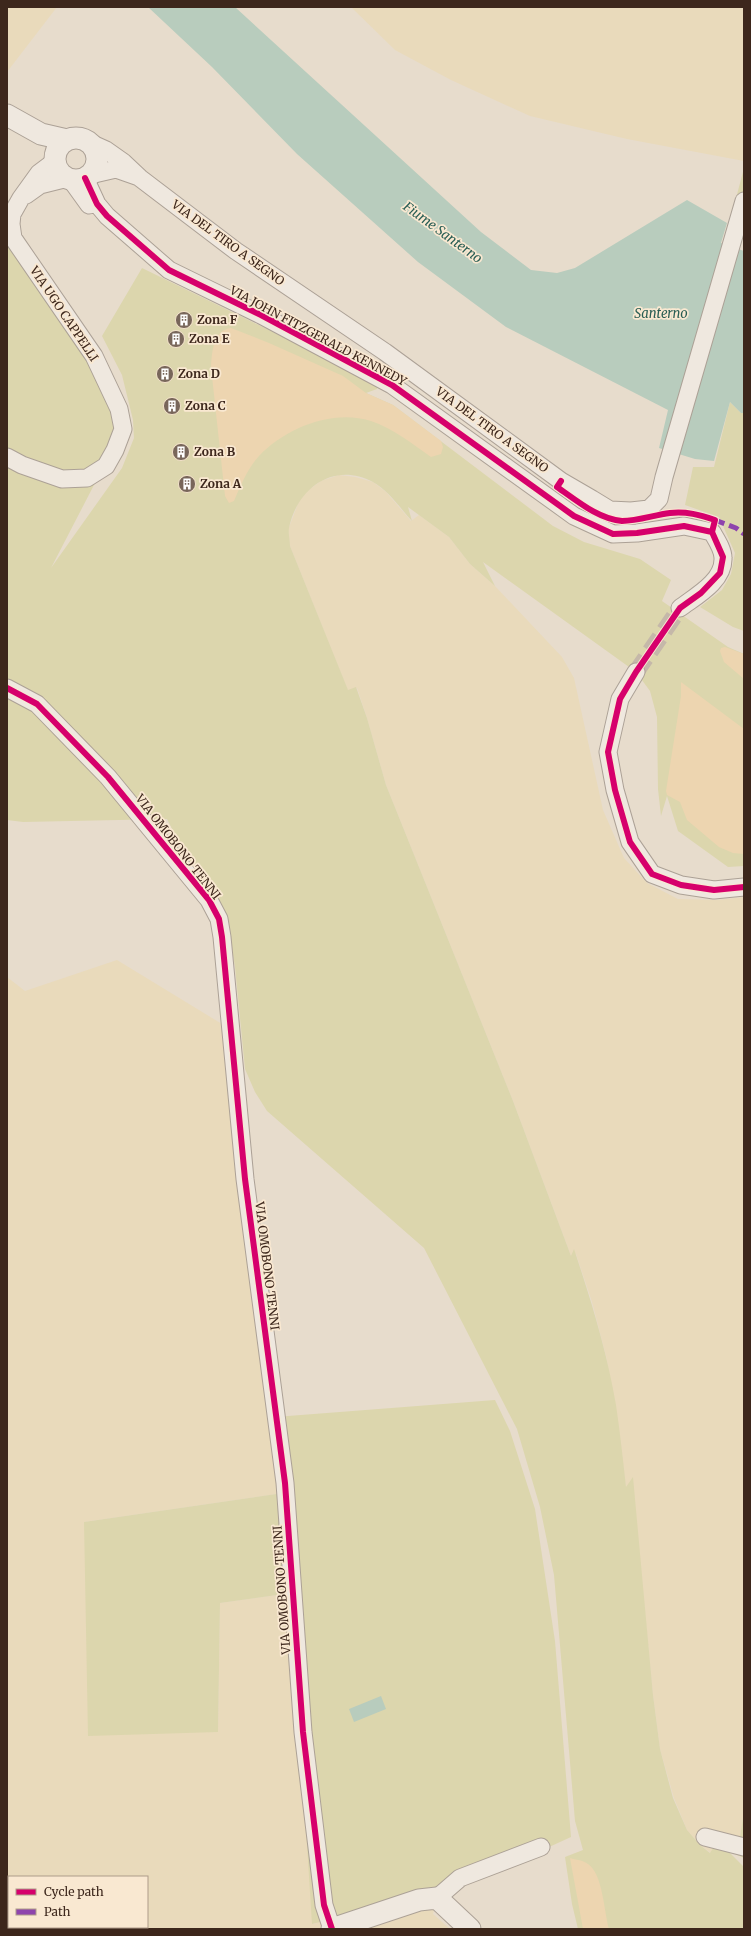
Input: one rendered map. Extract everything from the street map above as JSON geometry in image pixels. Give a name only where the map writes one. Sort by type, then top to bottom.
[{"type":"street","points":[[7,117],[41,134],[77,140],[94,149],[96,154],[96,165],[78,178],[59,172],[55,160],[7,117]]},
{"type":"street","points":[[55,160],[58,147],[77,140]]},
{"type":"street","name":"VIA DEL TIRO A SEGNO","points":[[77,140],[106,150],[123,162],[140,178],[236,251],[385,352],[561,481],[610,510],[631,511],[649,509],[659,499],[668,462],[744,201]]},
{"type":"street","name":"VIA UGO CAPPELLI","points":[[7,457],[62,479],[87,478],[106,466],[115,450],[123,429],[119,409],[94,356],[13,238],[10,224],[12,214],[38,173],[55,160]]},
{"type":"street","name":"VIA DEL TIRO A SEGNO","points":[[78,178],[116,169],[140,178]]},
{"type":"street","name":"VIA UGO CAPPELLI","points":[[21,198],[40,186],[78,178]]},
{"type":"street","name":"VIA JOHN FITZGERALD KENNEDY","points":[[78,178],[90,206],[108,216],[169,270],[261,315],[392,385],[574,516],[613,534],[650,532],[684,526],[712,532],[723,557],[720,573],[701,593],[680,608]]},
{"type":"street","points":[[636,672],[620,699],[608,752],[616,790],[630,842],[652,874],[681,885],[714,890],[744,887]]},
{"type":"street","name":"VIA OMOBONO TENNI","points":[[7,688],[37,704],[108,777],[190,876],[208,900],[219,919],[245,1179],[285,1483],[306,1756],[324,1906],[332,1929]]},
{"type":"street","points":[[705,1837],[744,1847]]},
{"type":"street","points":[[332,1929],[419,1900],[437,1898],[460,1878],[540,1847]]},
{"type":"street","points":[[437,1898],[470,1929]]},
{"type":"shaded area","points":[[7,7],[57,7],[7,72]]},
{"type":"shaded area","points":[[351,7],[744,7],[744,161],[627,139],[530,116],[451,80],[395,50]]},
{"type":"shaded area","points":[[744,168],[744,234],[735,231],[730,221]]},
{"type":"shaded area","points":[[7,230],[119,409],[123,429],[51,568],[122,468],[134,438],[133,420],[122,375],[102,336],[142,268],[377,383],[377,389],[366,393],[393,405],[553,526],[584,542],[640,559],[671,580],[662,601],[728,647],[744,654],[744,866],[728,867],[678,831],[667,796],[661,816],[658,789],[657,717],[650,691],[636,672],[483,562],[495,586],[470,564],[449,537],[408,507],[412,521],[389,495],[373,482],[359,476],[345,475],[331,477],[319,482],[309,490],[300,501],[293,514],[289,528],[290,546],[348,690],[356,687],[367,718],[386,785],[513,1101],[571,1256],[574,1249],[598,1326],[608,1365],[617,1415],[626,1487],[633,1477],[653,1695],[660,1749],[673,1798],[687,1830],[700,1845],[710,1853],[715,1845],[728,1851],[744,1867],[744,1929],[578,1929],[572,1904],[565,1857],[583,1850],[575,1821],[554,1575],[540,1507],[517,1429],[424,1248],[267,1111],[255,1092],[245,1069],[235,967],[227,919],[219,900],[184,853],[167,819],[23,822],[7,820]]},
{"type":"shaded area","points":[[730,402],[741,413],[744,413],[744,631],[733,627],[700,607],[722,590],[731,574],[735,553],[719,517],[685,505],[693,467],[714,467]]},
{"type":"shaded area","points":[[339,475],[355,477],[373,482],[386,492],[411,521],[419,515],[449,537],[470,564],[495,586],[562,657],[574,678],[603,810],[624,858],[647,883],[678,899],[718,900],[744,897],[744,1812],[737,1855],[715,1845],[711,1853],[700,1845],[687,1830],[674,1798],[660,1749],[653,1695],[633,1491],[626,1488],[615,1405],[606,1356],[592,1302],[576,1254],[571,1256],[513,1101],[386,785],[357,688],[348,691],[290,546],[288,530],[299,501],[306,492],[321,481]]},
{"type":"shaded area","points":[[117,960],[235,1032],[283,1493],[84,1522],[218,1732],[220,1603],[291,1593],[313,1924],[419,1900],[437,1898],[433,1914],[450,1929],[7,1929],[7,977],[25,991]]},
{"type":"shaded area","points":[[495,1400],[510,1431],[535,1509],[555,1641],[571,1837],[437,1898],[419,1900],[312,1924],[291,1593],[220,1603],[218,1732],[88,1736],[84,1522],[283,1493],[275,1417]]},
{"type":"shaded area","points":[[744,1812],[744,1858],[737,1855]]},
{"type":"sand","points":[[231,328],[343,376],[366,393],[393,405],[441,441],[443,447],[441,454],[431,457],[394,432],[371,421],[341,417],[326,419],[296,429],[270,446],[251,466],[234,501],[229,503],[225,496],[211,367],[213,349],[217,337],[220,333]]},
{"type":"sand","points":[[725,647],[744,654],[744,679],[724,662],[720,651],[721,648]]},
{"type":"sand","points":[[681,682],[744,729],[744,854],[733,853],[719,847],[687,820],[680,802],[667,795],[666,791],[681,696]]},
{"type":"sand","points":[[570,1858],[588,1864],[597,1876],[609,1929],[583,1929]]},
{"type":"water","name":"Santerno","points":[[148,7],[235,7],[481,232],[531,270],[557,273],[575,268],[687,200],[727,223],[721,243],[744,251],[744,413],[741,413],[730,402],[714,461],[695,459],[659,448],[668,410],[506,327],[418,262],[297,154],[212,67]]},
{"type":"water","points":[[381,1696],[386,1709],[354,1722],[349,1709]]},
{"type":"tunnel","points":[[636,672],[680,608]]},
{"type":"marked path","points":[[715,520],[736,528],[744,534]]},
{"type":"cycle path","points":[[85,178],[97,204],[107,216],[169,270],[261,315],[392,385],[574,516],[613,534],[637,533],[684,526],[712,532],[723,557],[720,573],[701,593],[680,608],[636,672],[620,699],[608,752],[615,790],[630,842],[652,874],[681,885],[714,890],[744,887]]},
{"type":"cycle path","points":[[561,481],[557,487],[604,517],[628,521],[670,513],[687,513],[715,520],[712,532]]},
{"type":"cycle path","points":[[7,688],[37,704],[108,777],[209,900],[219,919],[245,1179],[285,1483],[303,1732],[324,1905],[332,1929]]},
{"type":"place","name":"Zona F","points":[[184,320]]},
{"type":"place","name":"Zona E","points":[[176,339]]},
{"type":"place","name":"Zona D","points":[[165,374]]},
{"type":"place","name":"Zona C","points":[[172,406]]},
{"type":"place","name":"Zona B","points":[[181,452]]},
{"type":"place","name":"Zona A","points":[[187,484]]},
{"type":"water label","name":"Fiume Santerno","points":[[443,232]]}]
